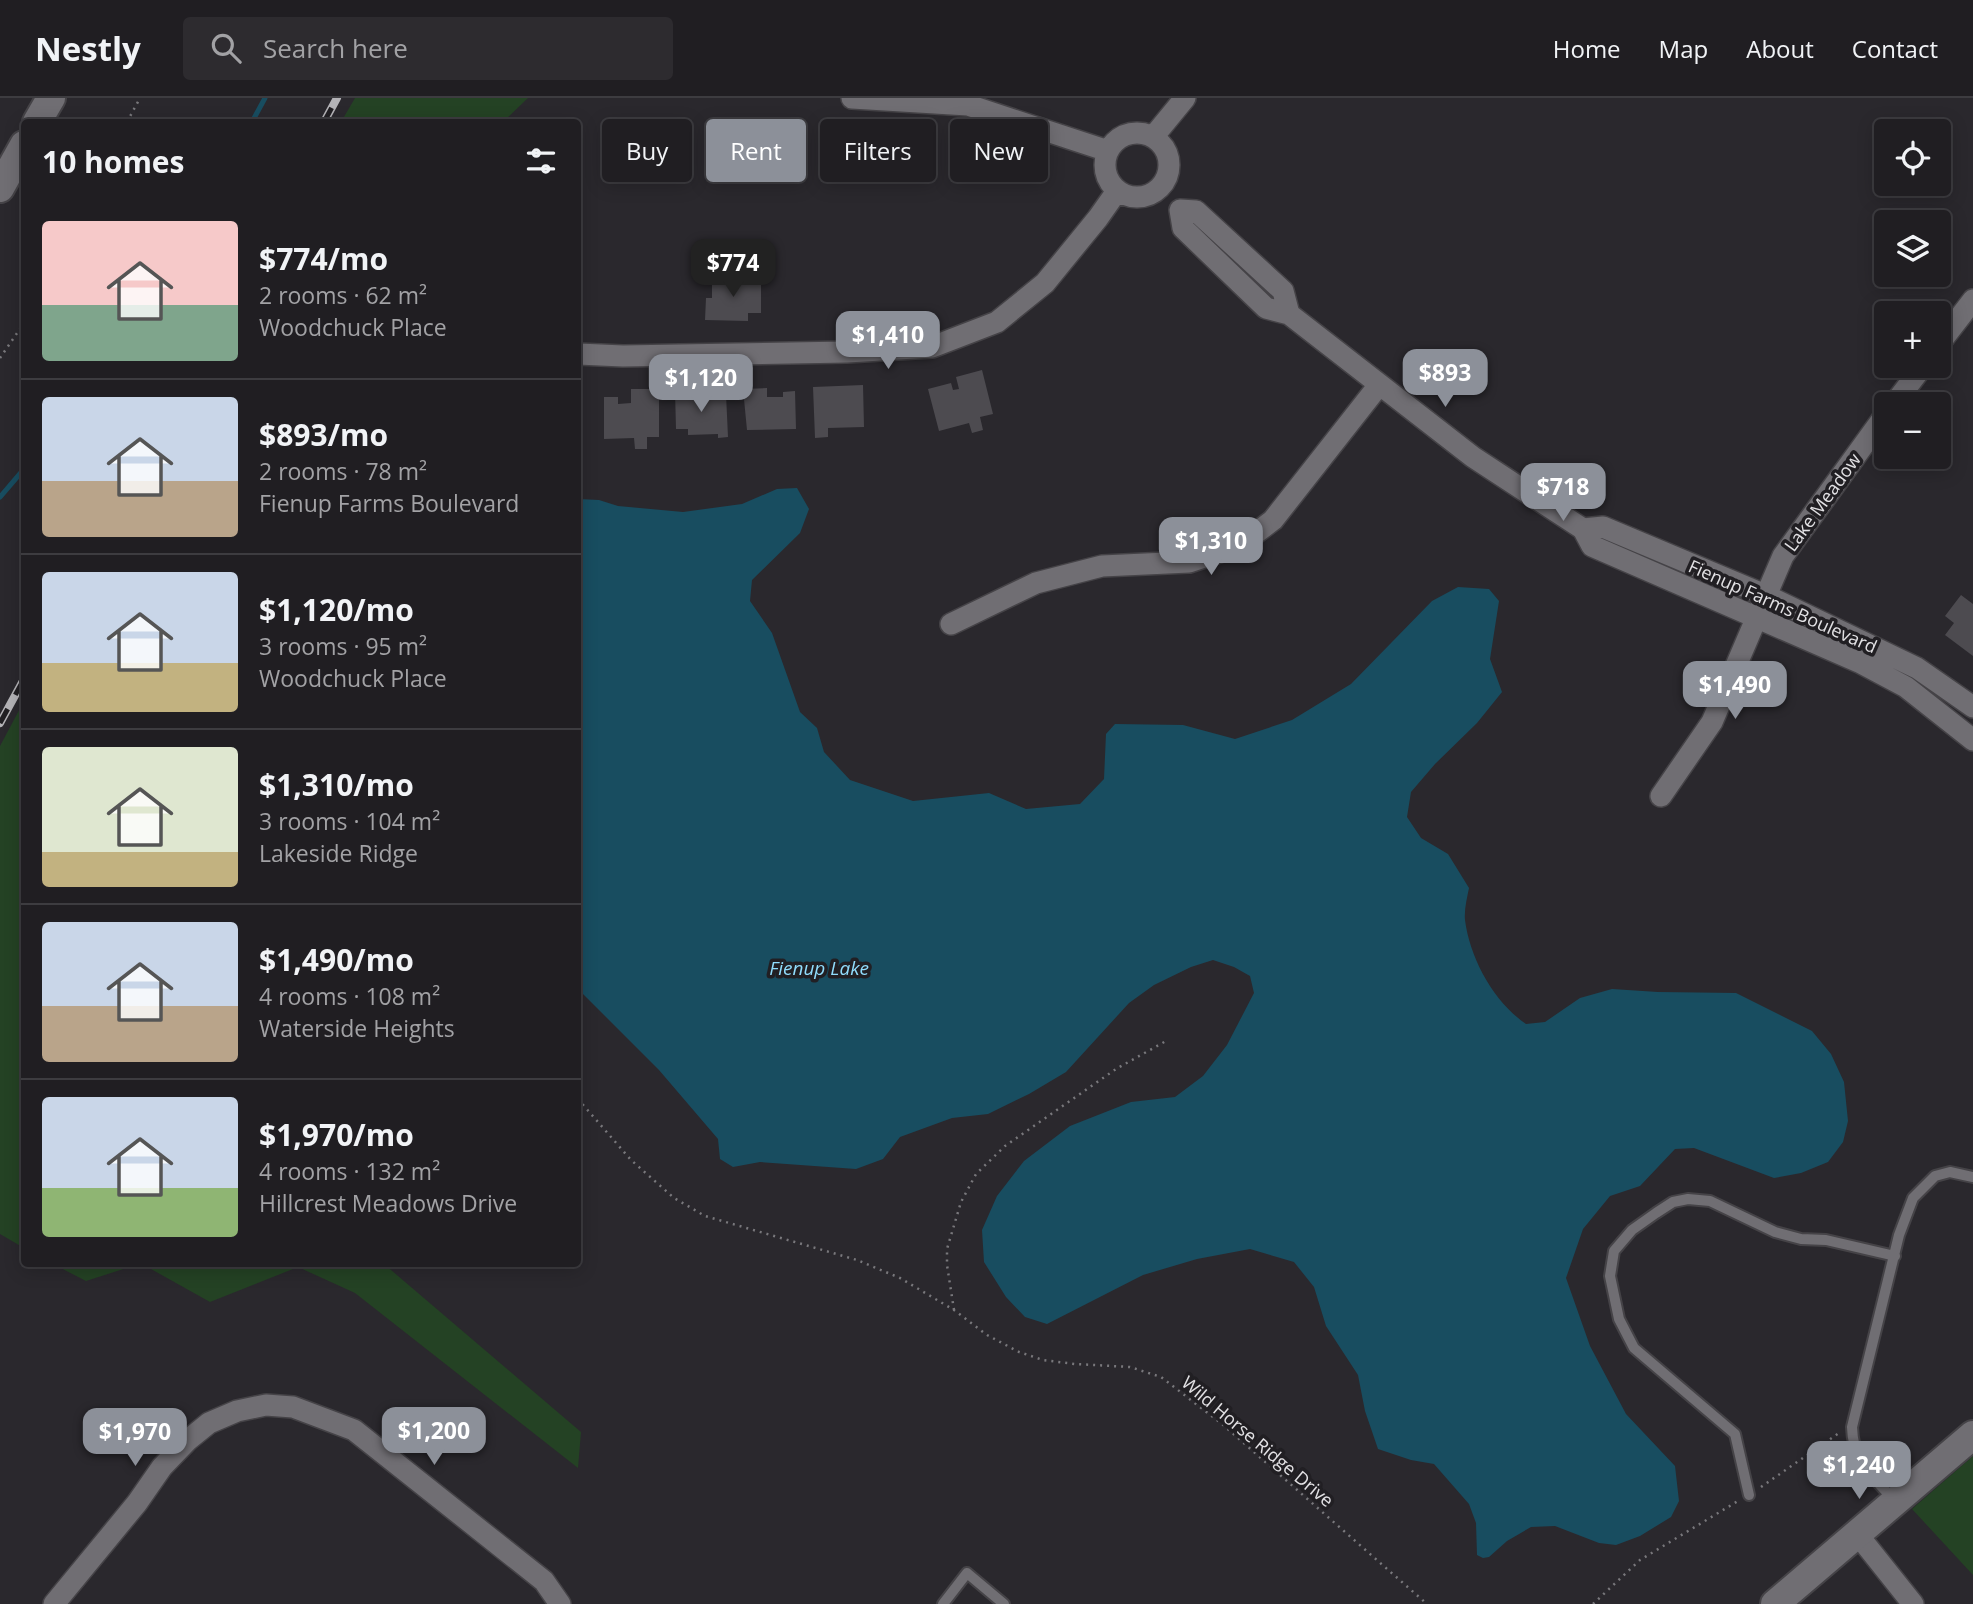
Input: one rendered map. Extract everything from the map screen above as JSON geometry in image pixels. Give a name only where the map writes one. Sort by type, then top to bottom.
[{"type":"main road","points":[[39,119],[51,98]]},
{"type":"main road","points":[[0,188],[21,150]]},
{"type":"main road","points":[[1775,1604],[1973,1435]]},
{"type":"street","points":[[852,98],[968,105],[1108,151]]},
{"type":"street","points":[[1153,137],[1185,98]]},
{"type":"street","points":[[1132,133],[1153,137],[1167,152],[1169,162],[1165,182],[1149,196],[1138,198],[1117,191],[1105,173],[1108,151],[1122,136],[1132,133]]},
{"type":"street","name":"Fienup Farms Boulevard","points":[[1158,190],[1180,210],[1196,211],[1283,291],[1289,314],[1473,457],[1583,529],[1592,546],[1859,662],[1906,687],[1972,738]]},
{"type":"street","points":[[581,354],[623,356],[832,352],[932,347],[997,322],[1045,283],[1098,219],[1117,191]]},
{"type":"street","points":[[1951,328],[1973,300]]},
{"type":"street","points":[[1903,392],[1914,378]]},
{"type":"street","points":[[951,624],[1036,583],[1102,566],[1189,562],[1240,545],[1273,520],[1379,385]]},
{"type":"street","name":"Lake Meadow","points":[[1661,796],[1712,722],[1783,556],[1874,431]]},
{"type":"street","name":"Fienup Farms Boulevard","points":[[1583,529],[1603,527],[1765,595],[1917,668],[1973,707]]},
{"type":"street","points":[[54,1604],[137,1503],[162,1468],[188,1440],[209,1423],[237,1411],[266,1405],[293,1407],[354,1430],[544,1581],[560,1604]]},
{"type":"street","points":[[1858,1535],[1913,1604]]},
{"type":"lane","points":[[1895,1501],[1857,1458],[1852,1427],[1904,1218],[1913,1198],[1936,1176],[1950,1171],[1973,1177]]},
{"type":"lane","points":[[1749,1495],[1735,1434],[1634,1348],[1619,1318],[1610,1276],[1614,1251],[1632,1230],[1656,1213],[1673,1202],[1688,1199],[1710,1200],[1775,1232],[1801,1239],[1826,1240],[1895,1256]]},
{"type":"lane","points":[[943,1604],[967,1573],[1004,1604]]},
{"type":"path","points":[[129,119],[140,98]]},
{"type":"path","points":[[0,358],[21,327]]},
{"type":"path","points":[[954,1310],[947,1249],[961,1202],[976,1174],[1006,1146],[1116,1069],[1166,1041]]},
{"type":"path","name":"Wild Horse Ridge Drive","points":[[581,1102],[631,1160],[674,1198],[705,1216],[857,1260],[900,1278],[954,1310],[987,1335],[1019,1352],[1043,1360],[1130,1367],[1161,1377],[1222,1424],[1427,1604]]},
{"type":"path","points":[[1593,1604],[1640,1560],[1749,1495],[1852,1427]]},
{"type":"green space","points":[[355,98],[528,98],[506,119],[343,119]]},
{"type":"green space","points":[[21,707],[21,1246],[0,1234],[0,746]]},
{"type":"green space","points":[[59,1267],[130,1267],[86,1281]]},
{"type":"green space","points":[[147,1267],[298,1267],[210,1302]]},
{"type":"green space","points":[[298,1267],[388,1267],[581,1432],[578,1468],[355,1293]]},
{"type":"green space","points":[[1973,1456],[1973,1575],[1912,1509]]},
{"type":"water","name":"Fienup Lake","points":[[797,488],[809,509],[800,533],[752,580],[750,601],[772,633],[800,712],[817,728],[824,752],[850,780],[913,801],[989,793],[1026,809],[1080,804],[1104,779],[1106,734],[1115,724],[1183,725],[1235,739],[1292,720],[1351,684],[1432,601],[1458,587],[1489,589],[1499,601],[1490,659],[1502,692],[1477,723],[1411,792],[1407,817],[1421,838],[1448,854],[1469,888],[1465,916],[1468,935],[1478,964],[1494,992],[1514,1015],[1526,1024],[1545,1022],[1580,998],[1612,989],[1736,993],[1812,1031],[1831,1054],[1844,1082],[1848,1121],[1843,1142],[1828,1162],[1801,1173],[1774,1178],[1694,1148],[1675,1149],[1640,1186],[1610,1196],[1583,1229],[1566,1278],[1590,1346],[1626,1414],[1675,1466],[1679,1501],[1671,1517],[1640,1536],[1616,1545],[1599,1543],[1555,1526],[1531,1527],[1507,1541],[1489,1557],[1477,1555],[1476,1523],[1469,1504],[1434,1464],[1378,1449],[1365,1411],[1358,1375],[1326,1326],[1314,1287],[1294,1262],[1250,1249],[1197,1259],[1143,1275],[1047,1324],[1025,1317],[1006,1297],[984,1262],[982,1230],[997,1196],[1024,1161],[1070,1126],[1131,1102],[1175,1097],[1203,1076],[1227,1045],[1254,993],[1250,976],[1234,967],[1213,960],[1191,967],[1154,985],[1129,1003],[1066,1072],[988,1114],[952,1118],[900,1137],[883,1159],[856,1169],[760,1162],[733,1167],[720,1159],[718,1139],[659,1070],[581,992],[581,499],[599,500],[618,506],[683,512],[742,504],[777,489]]},
{"type":"building","points":[[721,268],[732,268],[732,280],[761,281],[761,313],[748,313],[748,321],[705,320],[706,298],[712,298],[712,279],[721,279]]},
{"type":"building","points":[[982,370],[993,414],[980,417],[983,430],[972,433],[969,423],[939,431],[928,389],[951,383],[953,390],[959,389],[956,377]]},
{"type":"building","points":[[863,385],[864,427],[828,428],[828,437],[815,438],[813,387]]},
{"type":"building","points":[[767,388],[767,397],[783,397],[783,392],[795,391],[796,429],[747,430],[743,389]]},
{"type":"building","points":[[631,389],[659,389],[659,437],[647,437],[647,449],[635,449],[634,438],[604,439],[604,397],[618,397],[618,404],[631,403]]},
{"type":"building","points":[[700,390],[700,398],[726,394],[728,437],[718,438],[718,434],[688,435],[688,429],[676,429],[675,391]]},
{"type":"building","points":[[1961,595],[1973,604],[1973,656],[1945,635],[1954,623],[1945,616]]},
{"type":"waterway","points":[[254,119],[265,98]]},
{"type":"waterway","points":[[0,497],[21,472]]},
{"type":"railway","points":[[326,119],[337,98]]},
{"type":"railway","points":[[0,723],[21,684]]}]
